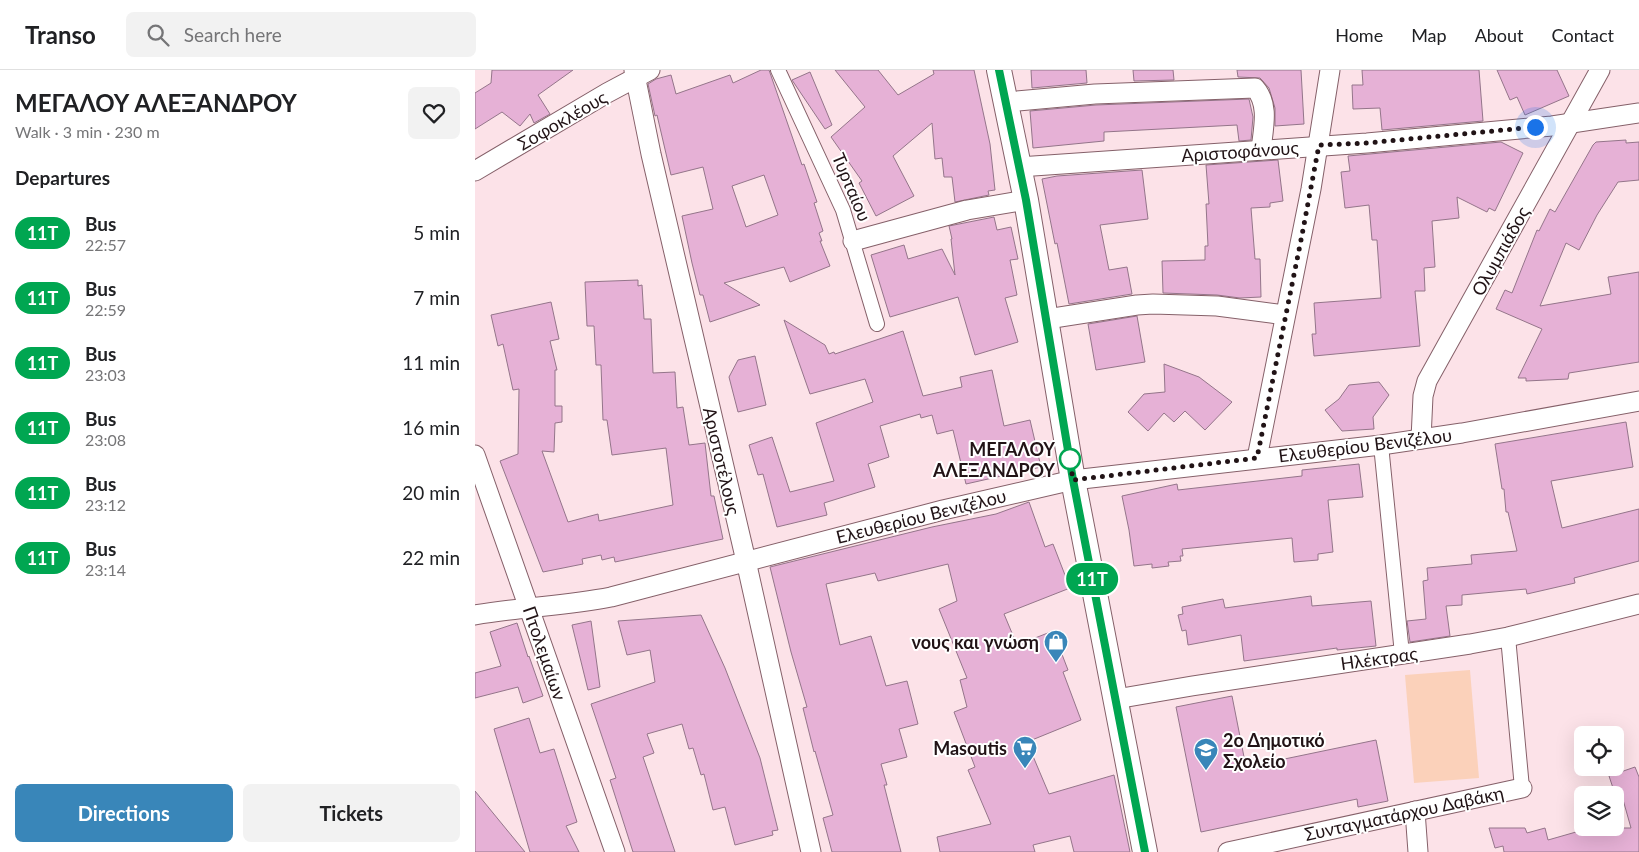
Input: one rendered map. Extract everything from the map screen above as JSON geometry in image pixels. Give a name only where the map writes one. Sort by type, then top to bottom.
[{"type":"street","name":"Τυρταίου","points":[[778,70],[837,195],[853,241],[877,324]]},
{"type":"street","points":[[999,70],[1026,200],[1073,480],[1145,852]]},
{"type":"street","points":[[1257,458],[1319,145],[1330,70]]},
{"type":"street","name":"Ολυμπιάδος","points":[[1421,439],[1423,396],[1427,381],[1600,70]]},
{"type":"street","name":"Σοφοκλέους","points":[[475,171],[640,73]]},
{"type":"street","name":"Αριστοτέλους","points":[[640,73],[653,163],[746,561],[811,852]]},
{"type":"street","points":[[1006,102],[1095,94],[1255,88],[1261,94],[1264,107],[1265,120],[1261,150]]},
{"type":"street","name":"Αριστοφάνους","points":[[1019,167],[1367,143],[1571,123],[1639,114]]},
{"type":"street","points":[[853,241],[967,210],[1026,200]]},
{"type":"street","points":[[1047,319],[1153,304],[1217,306],[1285,315]]},
{"type":"street","name":"Ελευθερίου Βενιζέλου","points":[[475,615],[611,597],[951,508],[1073,480],[1421,439],[1639,401]]},
{"type":"street","points":[[1381,444],[1402,654]]},
{"type":"street","name":"Πτολεμαίων","points":[[475,455],[615,852]]},
{"type":"street","name":"Ηλέκτρας","points":[[1116,699],[1470,644],[1508,637],[1639,604]]},
{"type":"street","points":[[1508,637],[1522,788]]},
{"type":"street","name":"Συνταγματάρχου Δαβάκη","points":[[1228,852],[1522,788]]},
{"type":"street","points":[[1415,811],[1418,852]]},
{"type":"shaded area","points":[[1470,670],[1479,778],[1414,783],[1405,675]]},
{"type":"building","points":[[492,70],[573,70],[538,95],[550,114],[534,123],[530,114],[520,126],[502,112],[475,129],[475,93],[491,83]]},
{"type":"building","points":[[761,70],[769,70],[817,202],[814,203],[823,231],[819,233],[822,241],[820,241],[830,266],[790,282],[784,267],[724,283],[760,305],[710,322],[703,295],[700,295],[682,216],[713,209],[703,167],[671,175],[648,84],[656,79],[671,75],[676,94],[730,75],[733,83]],"holes":[[[764,175],[778,215],[746,227],[732,186]]]},
{"type":"building","points":[[835,70],[878,70],[898,95],[934,74],[933,70],[974,70],[990,144],[995,190],[988,191],[989,195],[955,202],[952,177],[944,177],[942,158],[935,159],[932,123],[893,156],[914,196],[876,216],[859,183],[862,181],[831,137],[865,107]]},
{"type":"building","points":[[1031,70],[1086,70],[1087,83],[1032,88]]},
{"type":"building","points":[[1133,70],[1173,70],[1174,80],[1134,81]]},
{"type":"building","points":[[1237,70],[1301,70],[1304,124],[1275,126],[1275,108],[1269,88],[1260,78],[1238,77]]},
{"type":"building","points":[[1362,70],[1479,70],[1483,121],[1382,130],[1380,108],[1353,109],[1352,85],[1363,85]]},
{"type":"building","points":[[1497,70],[1557,70],[1569,96],[1525,115],[1517,97],[1510,100]]},
{"type":"building","points":[[810,72],[832,125],[825,129],[792,80]]},
{"type":"building","points":[[1249,99],[1253,117],[1251,140],[1239,141],[1237,125],[1104,132],[1104,141],[1033,148],[1030,111],[1096,105]]},
{"type":"building","points":[[1626,140],[1626,143],[1639,142],[1639,180],[1618,182],[1597,215],[1579,250],[1566,243],[1540,306],[1611,294],[1608,277],[1639,272],[1639,362],[1569,373],[1568,379],[1526,381],[1526,378],[1518,378],[1542,329],[1496,309],[1505,290],[1512,293],[1537,230],[1539,231],[1550,209],[1555,212],[1593,145],[1596,142]]},
{"type":"building","points":[[1501,142],[1523,153],[1495,211],[1489,208],[1487,212],[1457,197],[1459,218],[1432,221],[1435,267],[1424,268],[1425,291],[1415,291],[1420,346],[1314,356],[1312,334],[1316,334],[1314,303],[1381,298],[1377,240],[1372,240],[1369,205],[1345,208],[1341,172],[1350,171],[1348,156]]},
{"type":"building","points":[[1278,160],[1283,201],[1270,203],[1270,207],[1251,208],[1255,259],[1260,259],[1261,297],[1240,298],[1217,295],[1163,293],[1162,261],[1205,260],[1205,246],[1208,246],[1206,204],[1209,204],[1206,165]]},
{"type":"building","points":[[1142,170],[1148,219],[1100,225],[1109,270],[1127,267],[1132,294],[1069,304],[1042,179],[1057,176]]},
{"type":"building","points":[[994,217],[997,230],[1011,227],[1018,259],[1010,260],[1017,295],[1005,298],[1018,342],[975,355],[958,297],[890,317],[871,255],[904,245],[908,259],[942,249],[955,275],[949,226]]},
{"type":"building","points":[[638,280],[638,286],[642,285],[644,319],[651,319],[653,373],[675,372],[677,408],[683,407],[689,445],[705,443],[711,496],[714,496],[723,539],[615,562],[614,557],[602,560],[601,555],[582,559],[583,564],[543,572],[500,461],[518,454],[519,389],[513,390],[503,344],[498,346],[491,315],[551,302],[559,339],[550,341],[557,370],[555,370],[555,406],[562,406],[562,422],[555,423],[554,452],[542,451],[568,522],[598,514],[599,521],[673,505],[666,448],[612,455],[607,420],[603,420],[601,365],[596,365],[594,326],[587,326],[585,282]]},
{"type":"building","points":[[1137,316],[1145,362],[1096,370],[1088,324]]},
{"type":"building","points":[[784,320],[825,345],[829,354],[834,352],[835,354],[903,331],[923,396],[962,387],[960,377],[992,370],[1004,426],[1030,420],[1041,467],[966,484],[953,430],[937,434],[932,415],[921,418],[920,414],[880,426],[889,457],[868,464],[875,487],[824,503],[827,515],[777,527],[763,474],[758,475],[749,445],[772,437],[790,492],[834,481],[816,423],[873,402],[865,379],[810,394]]},
{"type":"building","points":[[755,356],[766,405],[738,412],[729,377],[738,360]]},
{"type":"building","points":[[1164,364],[1199,377],[1232,402],[1205,430],[1185,411],[1174,422],[1164,413],[1148,431],[1128,412],[1144,394],[1165,392]]},
{"type":"building","points":[[1379,382],[1389,395],[1373,417],[1374,429],[1342,431],[1325,410],[1339,399],[1349,385]]},
{"type":"building","points":[[1626,422],[1633,467],[1551,481],[1562,528],[1639,509],[1639,561],[1574,578],[1575,583],[1527,594],[1526,589],[1462,595],[1462,605],[1446,606],[1450,636],[1410,642],[1407,621],[1426,619],[1423,581],[1428,580],[1427,568],[1472,564],[1471,555],[1517,551],[1508,512],[1506,512],[1504,489],[1502,489],[1495,444]]},
{"type":"building","points":[[1359,464],[1363,497],[1328,500],[1333,552],[1318,554],[1318,560],[1294,562],[1292,538],[1182,549],[1183,556],[1180,556],[1181,561],[1168,562],[1169,566],[1152,568],[1152,564],[1134,566],[1122,496],[1177,484],[1178,490],[1302,476],[1302,470]]},
{"type":"building","points":[[1029,502],[1045,547],[1053,544],[1070,588],[1004,614],[1017,645],[1053,631],[1068,670],[1063,672],[1081,720],[1027,742],[1049,794],[1114,775],[1130,852],[1074,852],[1070,836],[1033,845],[1035,852],[940,852],[937,837],[991,824],[968,770],[975,767],[954,712],[967,707],[960,680],[967,678],[939,609],[957,601],[948,564],[878,581],[875,573],[826,584],[840,645],[871,636],[886,686],[907,681],[918,724],[899,729],[907,757],[881,764],[887,785],[884,785],[901,852],[832,852],[823,818],[833,815],[814,752],[803,708],[807,707],[770,567],[932,527],[996,514]]},
{"type":"building","points":[[1311,596],[1312,606],[1371,601],[1376,646],[1337,650],[1337,648],[1244,661],[1241,635],[1188,645],[1186,630],[1182,631],[1178,615],[1183,614],[1182,607],[1223,599],[1225,608]]},
{"type":"building","points":[[701,615],[725,668],[760,758],[778,830],[772,831],[773,835],[735,845],[725,807],[713,810],[704,774],[701,775],[693,748],[689,749],[682,724],[647,734],[654,753],[643,757],[675,852],[633,852],[610,780],[616,778],[591,704],[655,682],[650,650],[627,655],[618,621]]},
{"type":"building","points":[[591,621],[600,687],[588,690],[572,625]]},
{"type":"building","points":[[517,623],[543,696],[523,703],[518,687],[475,698],[475,673],[501,666],[490,632]]},
{"type":"building","points":[[1232,696],[1246,767],[1376,740],[1388,801],[1358,807],[1357,799],[1201,832],[1176,707]]},
{"type":"building","points":[[529,718],[540,753],[554,749],[577,822],[566,826],[579,852],[530,852],[494,729]]},
{"type":"building","points":[[1635,767],[1639,777],[1639,852],[1504,852],[1503,846],[1495,848],[1489,828],[1525,828],[1527,833],[1545,828],[1548,840],[1574,833],[1574,836],[1624,836],[1624,828],[1631,828],[1624,803],[1624,786],[1612,786],[1609,776],[1624,776],[1624,771]]},
{"type":"building","points":[[475,791],[525,852],[475,852]]},
{"type":"bus line","name":"11Τ","points":[[999,70],[1026,200],[1073,480],[1145,852]]},
{"type":"place","name":"ΜΕΓΑΛΟΥ ΑΛΕΞΑΝΔΡΟΥ","points":[[1070,459]]},
{"type":"place","name":"νους και γνώση","points":[[1056,663]]},
{"type":"place","name":"Masoutis","points":[[1025,769]]},
{"type":"place","name":"2ο Δημοτικό Σχολείο","points":[[1206,771]]},
{"type":"route","points":[[1070,459],[1069,453],[1073,480],[1102,475],[1257,458],[1319,145],[1367,143],[1535,127]]}]
